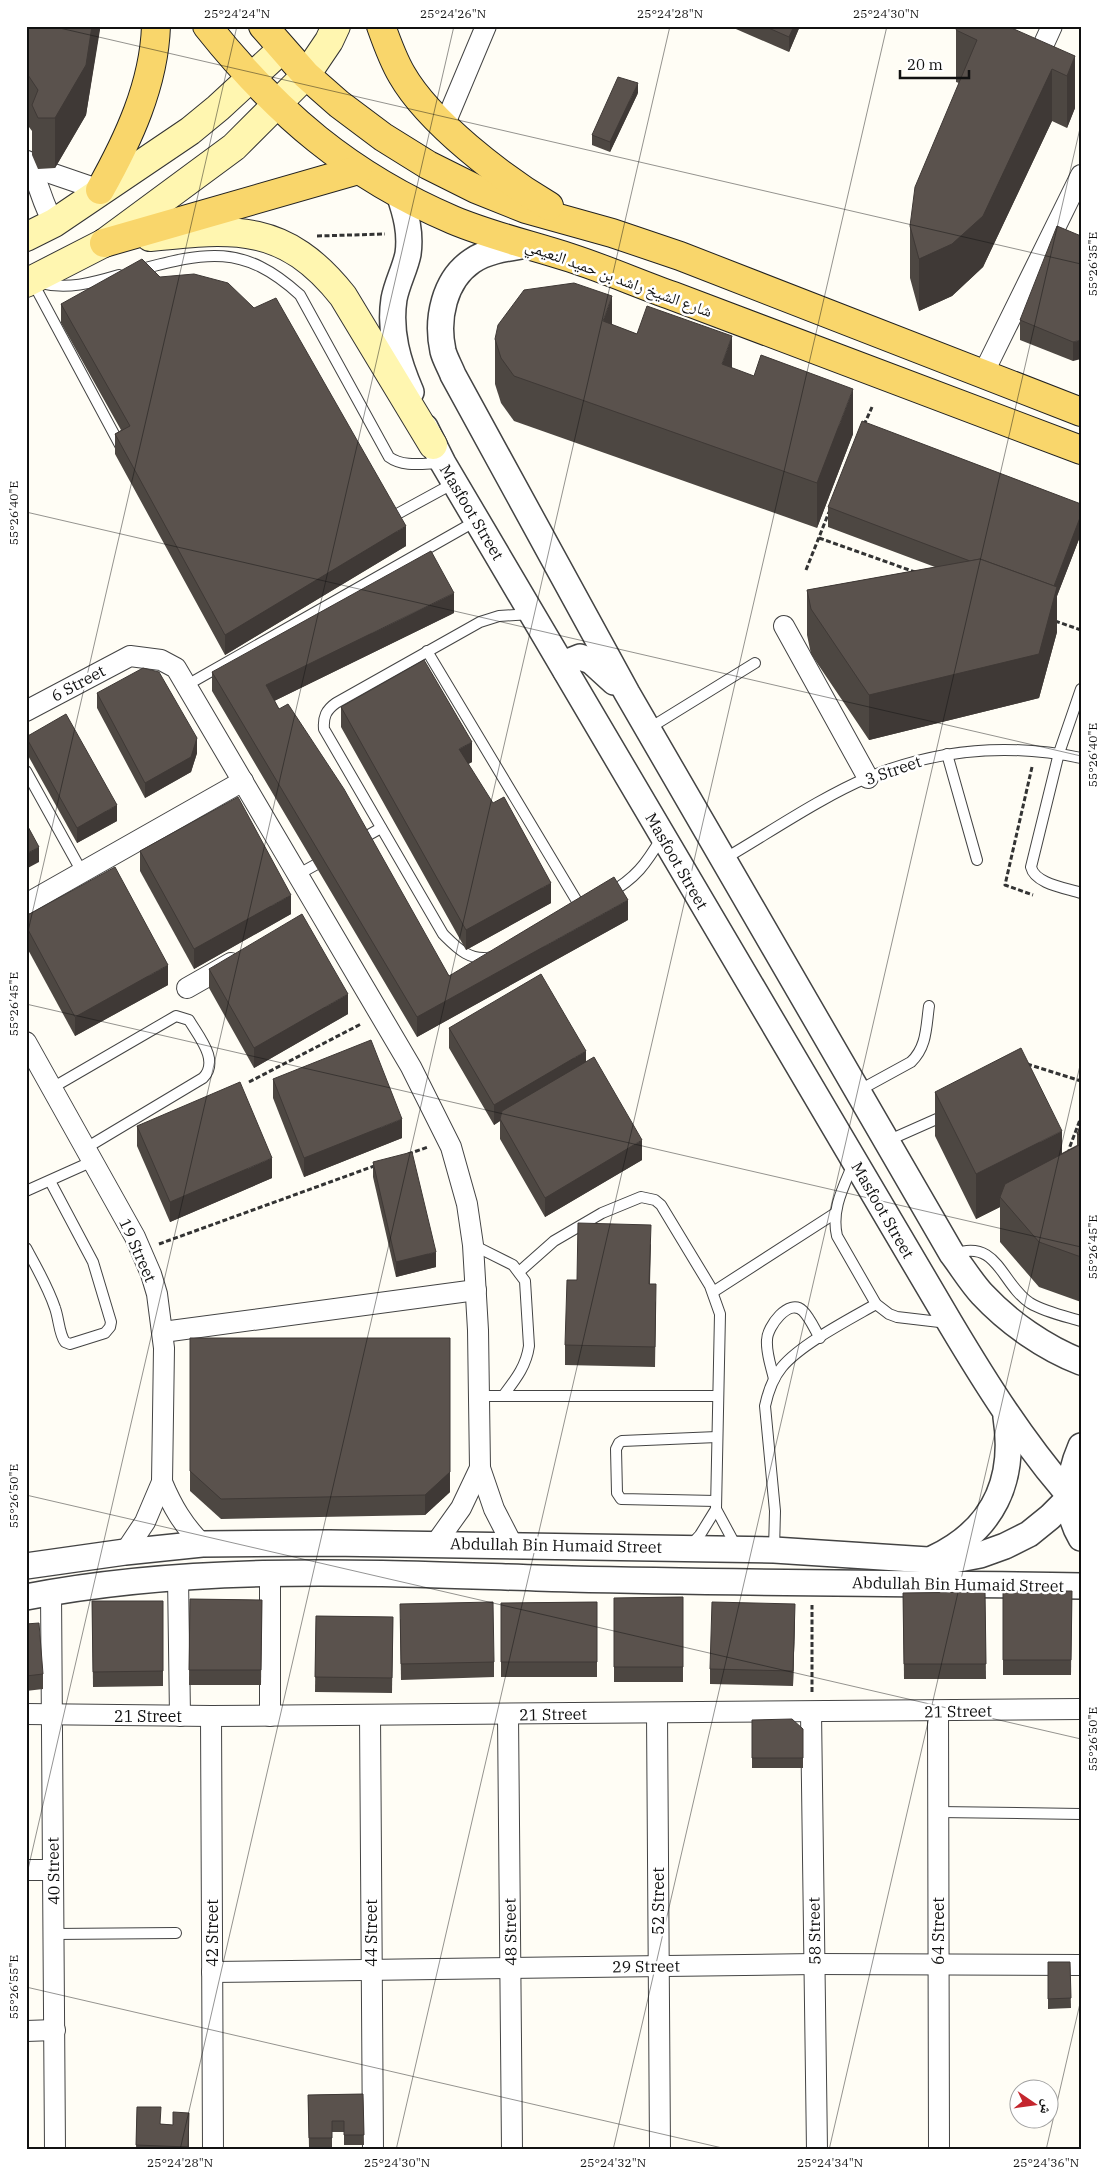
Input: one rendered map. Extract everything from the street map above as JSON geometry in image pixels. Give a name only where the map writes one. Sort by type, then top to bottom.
[{"type":"main road","points":[[100,190],[121,153],[137,113],[149,72],[156,26]]},
{"type":"main road","name":"شارع الشيخ راشد بن حميد النعيمي","points":[[207,26],[250,78],[277,106],[315,139],[358,170],[399,194],[461,224],[573,259],[1081,450]]},
{"type":"main road","points":[[263,26],[306,75],[325,93],[383,137],[428,165],[476,189],[526,209],[578,223],[680,256],[1081,412]]},
{"type":"main road","points":[[29,282],[104,242],[214,163],[248,135],[306,75],[336,26]]},
{"type":"main road","points":[[381,26],[402,76],[421,102],[444,126],[508,178],[578,223]]},
{"type":"main road","points":[[26,237],[54,223],[100,190],[161,152],[190,131],[282,49]]},
{"type":"main road","points":[[104,242],[358,170]]},
{"type":"main road","points":[[104,242],[207,231],[240,232],[272,240],[302,255],[327,276],[343,296],[443,463]]},
{"type":"main road","points":[[573,259],[590,290]]},
{"type":"street","points":[[444,126],[486,26]]},
{"type":"street","points":[[1037,59],[1052,26]]},
{"type":"street","points":[[28,163],[100,190]]},
{"type":"street","points":[[28,163],[37,179],[44,208],[54,223]]},
{"type":"street","points":[[983,374],[1081,174]]},
{"type":"street","name":"Masfoot Street","points":[[399,194],[406,213],[409,233],[408,255],[394,298],[392,320],[394,344],[400,366],[443,463],[950,1323],[1006,1415],[1068,1496]]},
{"type":"street","points":[[528,245],[494,252],[472,261],[454,279],[443,302],[440,327],[443,352],[470,408],[503,464],[627,693],[952,1254],[982,1294],[1003,1314],[1050,1346],[1081,1362]]},
{"type":"street","points":[[1044,398],[1081,396]]},
{"type":"street","points":[[784,626],[868,778]]},
{"type":"street","name":"6 Street","points":[[26,710],[130,656],[161,660],[170,664],[176,668],[187,685]]},
{"type":"street","points":[[566,671],[570,661],[575,658],[586,658],[627,693]]},
{"type":"street","points":[[187,685],[297,875],[312,918],[379,1015],[411,1067],[448,1140],[460,1175],[467,1204],[473,1245],[476,1290],[480,1468],[494,1510],[512,1544]]},
{"type":"street","points":[[26,904],[244,781]]},
{"type":"street","points":[[187,988],[245,956]]},
{"type":"street","name":"19 Street","points":[[26,1042],[142,1251],[157,1294],[163,1332],[162,1482],[171,1505],[180,1519],[202,1544]]},
{"type":"street","points":[[163,1332],[476,1290]]},
{"type":"street","points":[[928,1560],[952,1549],[972,1534],[989,1514],[1001,1491],[1008,1466],[1010,1440],[1006,1415]]},
{"type":"street","points":[[1081,1446],[1072,1469],[1068,1496],[1076,1529],[1081,1538]]},
{"type":"street","points":[[436,1543],[461,1508],[480,1468]]},
{"type":"street","name":"19 Street","points":[[125,1552],[145,1522],[162,1482]]},
{"type":"street","name":"Abdullah Bin Humaid Street","points":[[26,1566],[125,1552],[202,1544],[512,1544],[774,1550],[954,1560],[980,1555],[1005,1546],[1029,1534],[1050,1517],[1068,1496]]},
{"type":"street","points":[[270,1572],[270,1716]]},
{"type":"street","name":"Abdullah Bin Humaid Street","points":[[26,1597],[109,1584],[270,1572],[654,1581],[1081,1586]]},
{"type":"street","points":[[178,1578],[180,1716]]},
{"type":"street","name":"40 Street","points":[[51,1592],[55,2150]]},
{"type":"street","name":"21 Street","points":[[26,1714],[370,1716],[1081,1709]]},
{"type":"street","name":"64 Street","points":[[938,1711],[939,2150]]},
{"type":"street","name":"58 Street","points":[[811,1712],[817,2150]]},
{"type":"street","name":"52 Street","points":[[657,1713],[660,2150]]},
{"type":"street","name":"48 Street","points":[[508,1714],[512,2150]]},
{"type":"street","name":"42 Street","points":[[211,1716],[212,2150]]},
{"type":"street","name":"44 Street","points":[[370,1716],[373,2150]]},
{"type":"street","points":[[26,1870],[53,1870]]},
{"type":"street","name":"29 Street","points":[[212,1972],[814,1964],[1081,1965]]},
{"type":"street","points":[[26,2030],[54,2030]]},
{"type":"lane","points":[[29,282],[78,286],[186,257],[207,255],[248,261],[285,281],[300,295],[389,457],[400,463],[443,463]]},
{"type":"lane","points":[[29,282],[122,450]]},
{"type":"lane","points":[[399,513],[443,463]]},
{"type":"lane","points":[[187,685],[477,521]]},
{"type":"lane","points":[[506,951],[488,958],[470,956],[461,952],[443,934],[324,729],[325,715],[329,708],[336,703],[480,622],[499,616],[532,614]]},
{"type":"lane","points":[[428,651],[585,906],[627,883],[639,872],[663,836]]},
{"type":"lane","points":[[648,729],[756,663]]},
{"type":"lane","points":[[1081,689],[1059,753],[1031,867],[1032,872],[1040,879],[1081,893]]},
{"type":"lane","name":"3 Street","points":[[724,859],[838,792],[906,763],[947,754],[980,750],[1014,749],[1059,753],[1081,758]]},
{"type":"lane","points":[[947,754],[977,860]]},
{"type":"lane","points":[[26,772],[82,872]]},
{"type":"lane","points":[[297,875],[382,828]]},
{"type":"lane","points":[[858,1091],[917,1057],[924,1043],[929,1006]]},
{"type":"lane","points":[[26,1191],[50,1181],[90,1155],[202,1078],[207,1074],[211,1064],[207,1052],[189,1020],[176,1016],[52,1088]]},
{"type":"lane","points":[[887,1141],[956,1110]]},
{"type":"lane","points":[[854,1160],[834,1214],[836,1236],[876,1304],[889,1314],[897,1317],[950,1323]]},
{"type":"lane","points":[[26,1248],[49,1292],[60,1324],[62,1338],[65,1342],[74,1343],[105,1333],[111,1322],[93,1262],[50,1181]]},
{"type":"lane","points":[[519,1272],[554,1241],[602,1213],[641,1197],[648,1197],[661,1205],[712,1292],[717,1303],[721,1325],[716,1505],[700,1535],[688,1548]]},
{"type":"lane","points":[[712,1292],[834,1214]]},
{"type":"lane","points":[[473,1245],[505,1260],[519,1272],[525,1281],[528,1357],[520,1374],[503,1396]]},
{"type":"lane","points":[[952,1254],[962,1250],[982,1252],[999,1265],[1011,1285],[1030,1302],[1041,1308],[1081,1321]]},
{"type":"lane","points":[[774,1550],[775,1511],[765,1406],[774,1379],[792,1356],[876,1304]]},
{"type":"lane","points":[[774,1379],[768,1354],[767,1338],[772,1324],[785,1311],[796,1308],[802,1310],[820,1338]]},
{"type":"lane","points":[[478,1396],[718,1396]]},
{"type":"lane","points":[[716,1505],[621,1499],[617,1493],[616,1449],[622,1441],[718,1437]]},
{"type":"lane","points":[[716,1505],[738,1549]]},
{"type":"lane","points":[[938,1812],[1081,1814]]},
{"type":"lane","points":[[54,1934],[176,1933]]},
{"type":"path","points":[[861,433],[872,407]]},
{"type":"path","points":[[806,570],[833,503]]},
{"type":"path","points":[[819,538],[922,574]]},
{"type":"path","points":[[1053,620],[1081,630]]},
{"type":"path","points":[[249,1082],[379,1015]]},
{"type":"path","points":[[1021,1062],[1081,1081]]},
{"type":"path","points":[[1071,1158],[1068,1149],[1081,1117]]},
{"type":"path","points":[[403,1156],[448,1140]]},
{"type":"path","points":[[142,1251],[386,1162]]},
{"type":"path","points":[[811,1712],[812,1582]]},
{"type":"building","points":[[26,26],[92,26],[86,65],[55,118],[38,118],[32,105],[38,90],[26,72]]},
{"type":"building","points":[[764,26],[794,26],[789,37]]},
{"type":"building","points":[[958,26],[1007,26],[1075,56],[1067,76],[1052,69],[983,216],[952,244],[919,259],[910,226],[915,187],[977,40],[956,30]]},
{"type":"building","points":[[618,77],[638,83],[610,142],[592,135]]},
{"type":"building","points":[[1057,226],[1081,236],[1081,340],[1073,342],[1020,320]]},
{"type":"building","points":[[142,259],[160,277],[194,274],[228,283],[254,308],[276,298],[406,526],[225,635],[115,434],[130,426],[61,304]]},
{"type":"building","points":[[574,283],[612,296],[603,321],[637,334],[647,306],[732,336],[722,364],[754,376],[761,355],[853,389],[817,483],[514,376],[501,358],[495,339],[498,325],[524,290]]},
{"type":"building","points":[[862,421],[1081,504],[1081,515],[1054,586],[980,559],[970,561],[828,507]]},
{"type":"building","points":[[431,551],[454,593],[266,685],[279,709],[288,704],[344,789],[449,976],[614,877],[628,900],[417,1017],[212,672]]},
{"type":"building","points":[[980,559],[1057,587],[1039,654],[869,695],[811,609],[807,590]]},
{"type":"building","points":[[424,660],[472,742],[459,749],[493,803],[504,797],[551,883],[466,930],[341,707]]},
{"type":"building","points":[[143,668],[159,672],[197,738],[191,757],[145,783],[97,693]]},
{"type":"building","points":[[66,714],[117,805],[77,828],[26,737]]},
{"type":"building","points":[[238,797],[291,895],[194,949],[140,851]]},
{"type":"building","points":[[26,823],[39,847],[26,854]]},
{"type":"building","points":[[115,867],[168,965],[75,1017],[26,926],[26,916]]},
{"type":"building","points":[[302,914],[348,994],[254,1048],[209,969]]},
{"type":"building","points":[[541,974],[586,1051],[494,1105],[449,1028]]},
{"type":"building","points":[[371,1040],[402,1119],[304,1158],[273,1079]]},
{"type":"building","points":[[1021,1048],[1062,1131],[976,1174],[935,1092]]},
{"type":"building","points":[[594,1057],[642,1140],[545,1198],[500,1119],[502,1111]]},
{"type":"building","points":[[240,1082],[272,1158],[170,1202],[137,1126]]},
{"type":"building","points":[[1081,1123],[1081,1135],[1077,1134]]},
{"type":"building","points":[[1081,1144],[1081,1257],[1039,1242],[1000,1197],[1005,1184]]},
{"type":"building","points":[[412,1152],[436,1252],[396,1262],[373,1162]]},
{"type":"building","points":[[578,1223],[651,1225],[649,1284],[656,1284],[655,1347],[565,1345],[567,1280],[577,1280]]},
{"type":"building","points":[[190,1338],[450,1338],[450,1472],[425,1495],[221,1499],[190,1471]]},
{"type":"building","points":[[1003,1591],[1072,1591],[1071,1660],[1003,1660]]},
{"type":"building","points":[[985,1592],[986,1664],[904,1664],[903,1593]]},
{"type":"building","points":[[683,1597],[683,1667],[614,1667],[614,1598]]},
{"type":"building","points":[[190,1599],[262,1600],[261,1670],[189,1670]]},
{"type":"building","points":[[92,1601],[163,1601],[163,1671],[93,1672]]},
{"type":"building","points":[[493,1602],[494,1662],[401,1664],[400,1604]]},
{"type":"building","points":[[597,1602],[597,1662],[501,1662],[501,1603]]},
{"type":"building","points":[[712,1602],[795,1604],[793,1671],[710,1669]]},
{"type":"building","points":[[316,1616],[393,1617],[392,1678],[315,1677]]},
{"type":"building","points":[[39,1623],[43,1674],[26,1676],[26,1624]]},
{"type":"building","points":[[792,1719],[803,1729],[803,1758],[752,1758],[752,1720]]},
{"type":"building","points":[[1048,1962],[1070,1962],[1071,1998],[1048,1999]]},
{"type":"building","points":[[363,2094],[364,2135],[344,2135],[344,2121],[332,2121],[332,2138],[309,2138],[308,2095]]},
{"type":"building","points":[[137,2107],[161,2107],[160,2124],[173,2125],[173,2112],[189,2113],[188,2147],[136,2145]]}]
